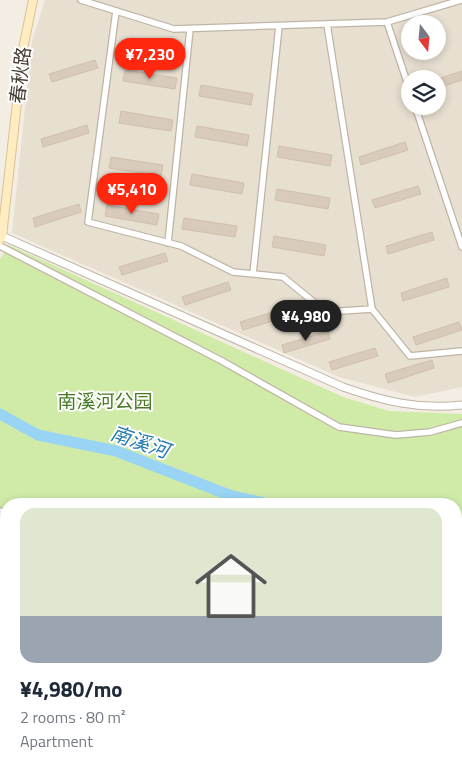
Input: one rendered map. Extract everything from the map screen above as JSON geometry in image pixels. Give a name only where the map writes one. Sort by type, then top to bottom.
[{"type":"main road","name":"春秋路","points":[[1,238],[23,49],[32,0]]},
{"type":"street","points":[[82,0],[174,29],[387,22],[461,0]]},
{"type":"street","points":[[116,11],[88,222],[181,246],[233,272],[283,277],[326,312],[372,309]]},
{"type":"street","points":[[387,22],[403,70]]},
{"type":"street","points":[[327,24],[372,309],[410,356],[462,351]]},
{"type":"street","points":[[252,274],[279,26]]},
{"type":"street","points":[[168,243],[190,28]]},
{"type":"street","points":[[418,115],[462,247]]},
{"type":"street","points":[[1,238],[343,387],[387,401],[422,407],[462,406]]},
{"type":"street","points":[[0,246],[222,361],[339,427],[396,435],[430,432],[462,423]]},
{"type":"shaded area","points":[[45,0],[462,0],[462,387],[415,397],[339,377],[12,233],[32,41]]},
{"type":"green space","name":"南溪河公园","points":[[9,245],[343,397],[389,411],[462,414],[462,498],[0,498],[0,259]]},
{"type":"building","points":[[95,60],[98,68],[52,82],[49,74]]},
{"type":"building","points":[[125,70],[177,78],[175,89],[123,81]]},
{"type":"building","points":[[462,71],[462,80],[446,85],[446,76]]},
{"type":"building","points":[[201,85],[253,94],[251,105],[199,96]]},
{"type":"building","points":[[121,111],[173,120],[171,131],[119,123]]},
{"type":"building","points":[[87,125],[89,133],[43,147],[41,139]]},
{"type":"building","points":[[197,126],[249,135],[247,146],[195,137]]},
{"type":"building","points":[[405,142],[408,150],[361,165],[359,157]]},
{"type":"building","points":[[279,146],[332,155],[330,166],[277,157]]},
{"type":"building","points":[[111,157],[163,165],[161,176],[109,168]]},
{"type":"building","points":[[192,174],[244,183],[242,194],[190,185]]},
{"type":"building","points":[[418,186],[421,194],[375,208],[372,200]]},
{"type":"building","points":[[277,189],[330,198],[328,209],[275,200]]},
{"type":"building","points":[[79,204],[81,212],[35,227],[33,218]]},
{"type":"building","points":[[107,205],[159,214],[157,225],[105,216]]},
{"type":"building","points":[[184,218],[237,226],[235,237],[182,229]]},
{"type":"building","points":[[432,232],[434,240],[388,254],[386,246]]},
{"type":"building","points":[[274,236],[326,245],[324,256],[272,247]]},
{"type":"building","points":[[165,253],[168,261],[122,275],[119,267]]},
{"type":"building","points":[[447,278],[449,287],[403,301],[401,293]]},
{"type":"building","points":[[228,282],[231,290],[185,305],[182,297]]},
{"type":"building","points":[[286,308],[289,316],[243,330],[240,322]]},
{"type":"building","points":[[459,322],[462,330],[416,345],[413,337]]},
{"type":"building","points":[[328,331],[330,339],[284,353],[282,345]]},
{"type":"building","points":[[375,348],[378,356],[332,370],[329,362]]},
{"type":"building","points":[[432,360],[434,368],[388,383],[385,374]]},
{"type":"waterway","name":"南溪河","points":[[0,414],[38,435],[116,451],[229,495],[242,498]]}]
